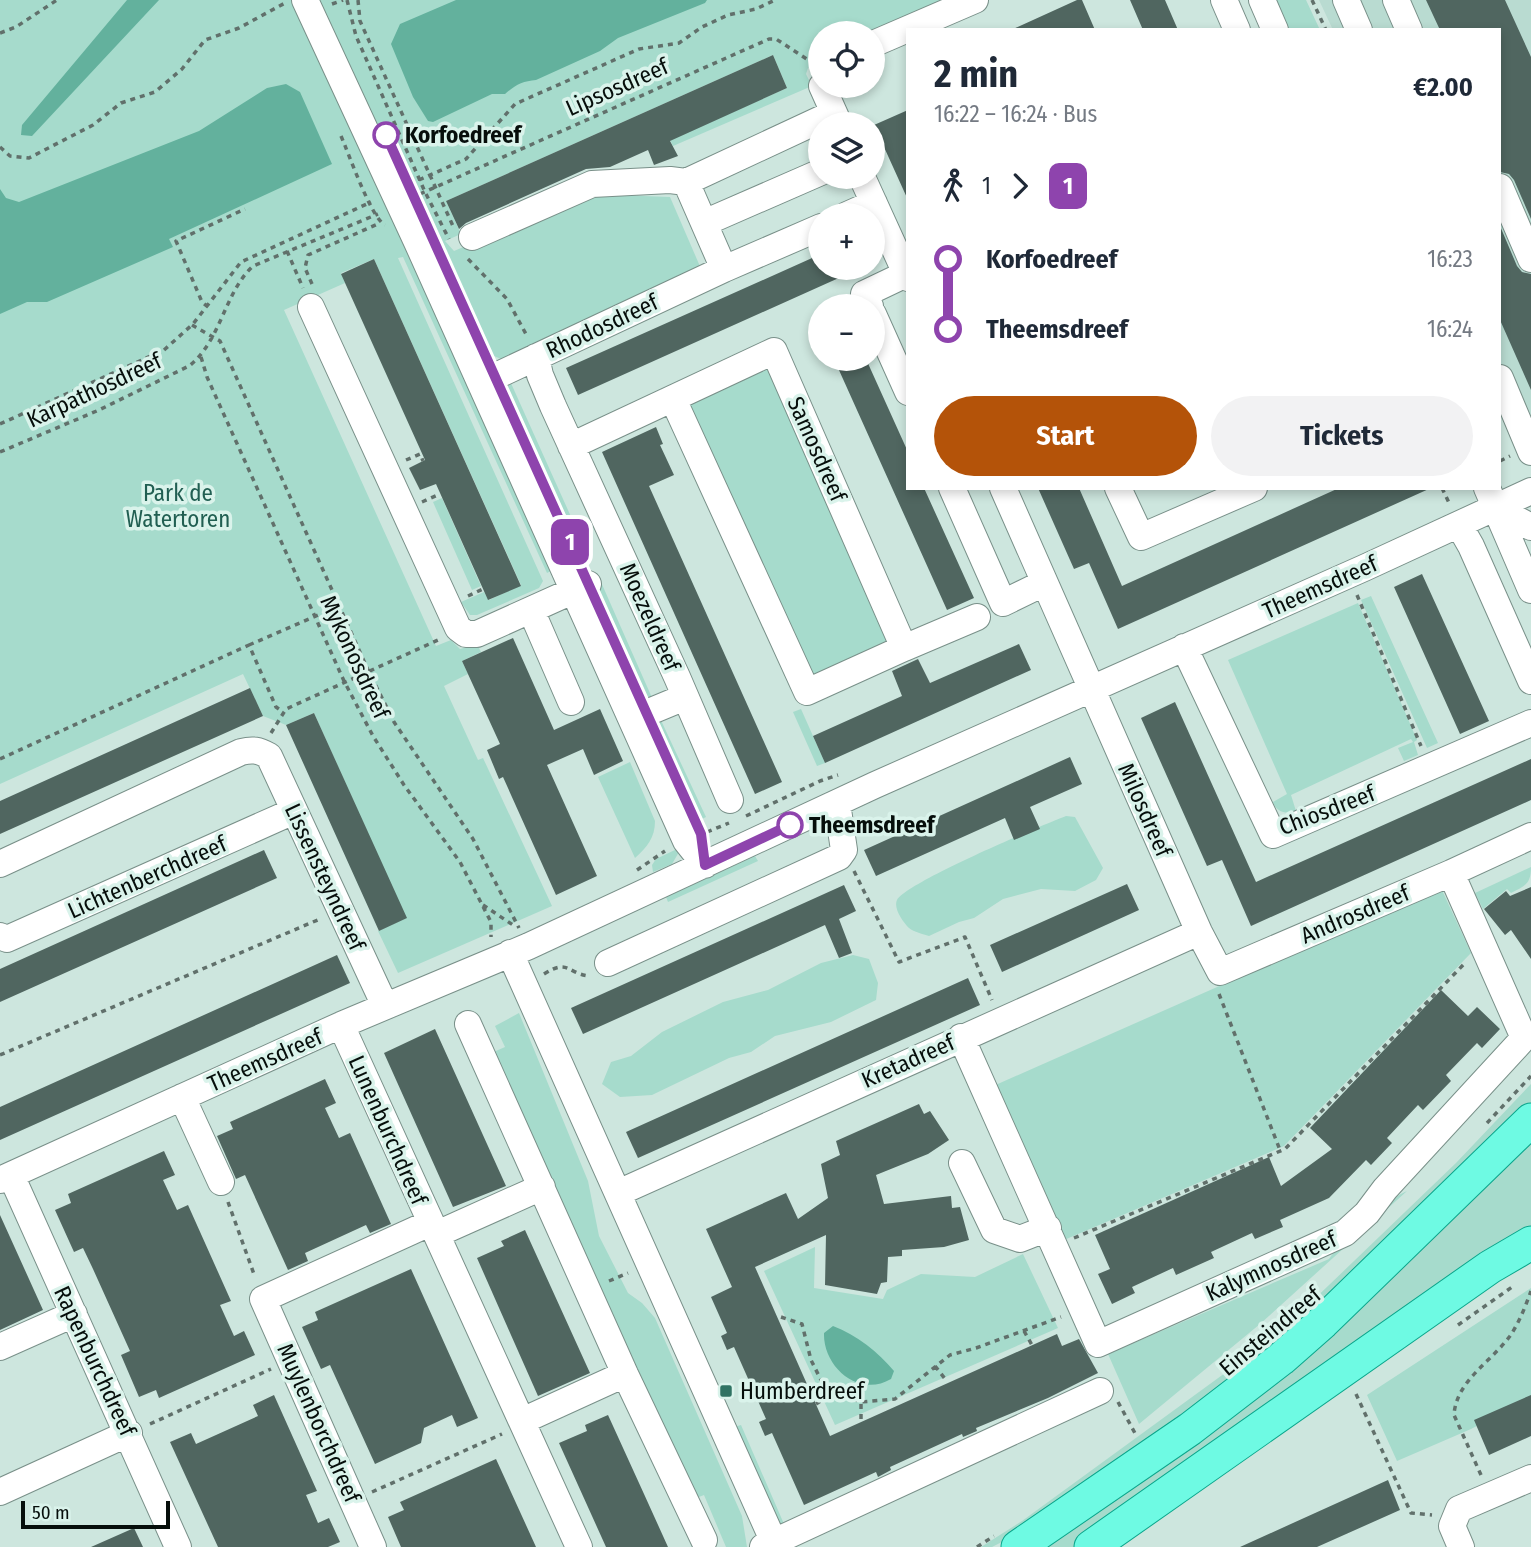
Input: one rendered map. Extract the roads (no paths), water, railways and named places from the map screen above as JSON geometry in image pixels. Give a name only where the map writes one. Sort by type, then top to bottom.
[{"type":"main road","name":"Einsteindreef","points":[[1007,1541],[1190,1429],[1280,1359],[1324,1322],[1531,1120]]},
{"type":"main road","points":[[1091,1547],[1490,1267],[1531,1243]]},
{"type":"street","name":"Moezeldreef","points":[[326,0],[575,590],[639,716],[686,841],[705,865]]},
{"type":"street","points":[[929,28],[975,0]]},
{"type":"street","points":[[1224,0],[1236,28]]},
{"type":"street","points":[[1262,0],[1274,28]]},
{"type":"street","points":[[1346,0],[1358,28]]},
{"type":"street","points":[[1396,0],[1408,28]]},
{"type":"street","name":"Moezeldreef","points":[[291,2],[388,209],[488,380]]},
{"type":"street","points":[[885,44],[904,43]]},
{"type":"street","points":[[461,242],[592,184],[670,180],[686,182],[808,131]]},
{"type":"street","points":[[704,223],[808,178]]},
{"type":"street","points":[[686,182],[724,269]]},
{"type":"street","points":[[1501,188],[1523,215],[1531,259]]},
{"type":"street","points":[[868,189],[874,203]]},
{"type":"street","points":[[885,227],[906,274]]},
{"type":"street","name":"Rhodosdreef","points":[[488,380],[724,269],[808,233]]},
{"type":"street","points":[[864,294],[906,276]]},
{"type":"street","points":[[314,300],[458,628],[467,634],[477,634],[575,590]]},
{"type":"street","points":[[885,341],[906,388]]},
{"type":"street","name":"Samosdreef","points":[[571,446],[774,351],[904,648]]},
{"type":"street","name":"Moezeldreef","points":[[536,357],[540,375],[571,446],[730,800]]},
{"type":"street","points":[[1501,380],[1531,452]]},
{"type":"street","points":[[673,399],[807,692],[977,617]]},
{"type":"street","points":[[953,490],[1003,603],[1044,583]]},
{"type":"street","name":"Milosdreef","points":[[1004,490],[1199,932]]},
{"type":"street","points":[[1119,490],[1141,537],[1249,490]]},
{"type":"street","name":"Theemsdreef","points":[[6,1177],[385,1006],[513,944],[705,865],[1091,687],[1459,525],[1492,498],[1531,491]]},
{"type":"street","points":[[1492,498],[1531,527]]},
{"type":"street","points":[[1492,498],[1531,590]]},
{"type":"street","points":[[1459,525],[1531,681]]},
{"type":"street","points":[[531,610],[571,702]]},
{"type":"street","name":"Chiosdreef","points":[[1184,647],[1273,835],[1531,723]]},
{"type":"street","points":[[639,716],[685,697]]},
{"type":"street","name":"Lissensteyndreef","points":[[0,864],[241,752],[253,749],[269,756],[385,1006]]},
{"type":"street","points":[[608,963],[839,858],[844,850],[837,803]]},
{"type":"street","name":"Lichtenberchdreef","points":[[0,936],[7,939],[294,811]]},
{"type":"street","name":"Androsdreef","points":[[1199,932],[1220,972],[1531,836]]},
{"type":"street","name":"Kalymnosdreef","points":[[961,1037],[1098,1344],[1345,1233],[1367,1213],[1385,1189],[1524,1038],[1451,873]]},
{"type":"street","name":"Kretadreef","points":[[618,1193],[1199,932]]},
{"type":"street","points":[[513,944],[771,1546],[1100,1391]]},
{"type":"street","points":[[468,1024],[625,1374],[704,1540]]},
{"type":"street","name":"Lunenburchdreef","points":[[341,1025],[579,1547]]},
{"type":"street","points":[[182,1097],[221,1182]]},
{"type":"street","points":[[961,1163],[994,1230],[1020,1238],[1052,1237]]},
{"type":"street","name":"Rapenburchdreef","points":[[6,1177],[74,1314],[178,1547]]},
{"type":"street","points":[[434,1228],[542,1187]]},
{"type":"street","name":"Muylenborchdreef","points":[[373,1547],[263,1299],[434,1228]]},
{"type":"street","points":[[0,1347],[74,1314]]},
{"type":"street","points":[[523,1423],[625,1374]]},
{"type":"street","points":[[0,1492],[129,1433]]},
{"type":"street","points":[[1461,1547],[1452,1526],[1459,1509],[1531,1478]]},
{"type":"place","name":"Korfoedreef","points":[[386,135]]},
{"type":"place","name":"Theemsdreef","points":[[790,825]]},
{"type":"place","name":"Humberdreef","points":[[726,1391]]},
{"type":"park label","name":"Park de Watertoren","points":[[178,506]]}]
